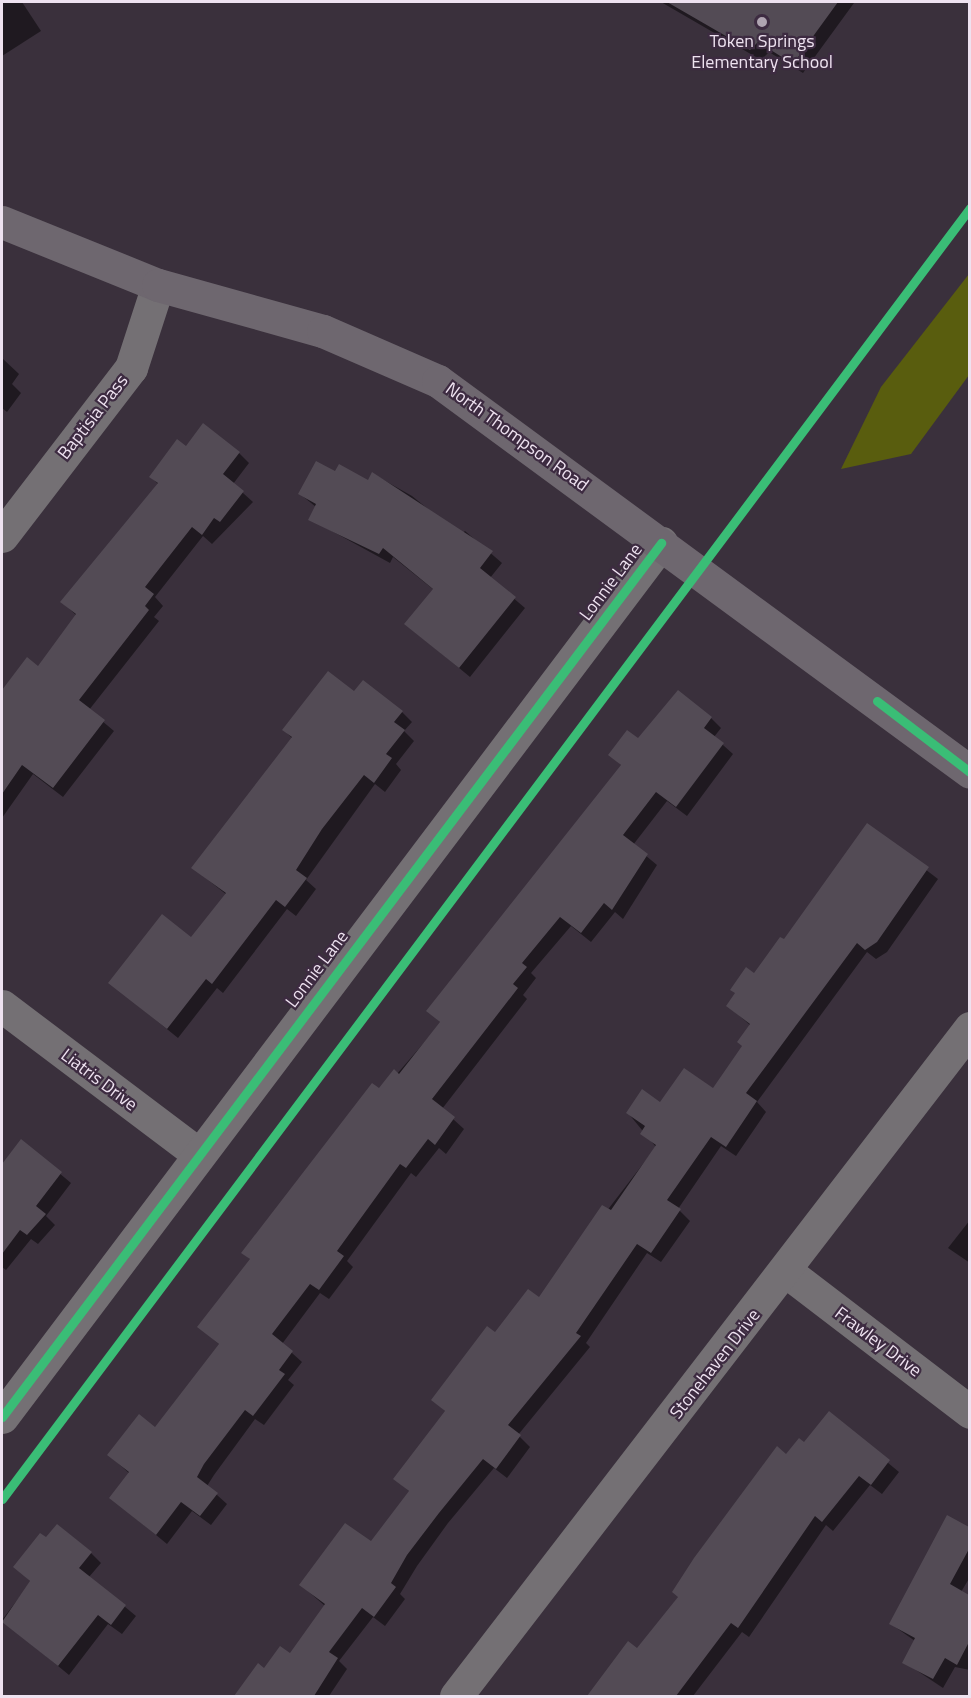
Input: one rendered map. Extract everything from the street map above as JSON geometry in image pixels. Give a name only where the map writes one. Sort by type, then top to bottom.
[{"type":"street","name":"North Thompson Road","points":[[2,222],[158,285],[386,353],[491,415],[969,772]]},
{"type":"street","name":"Baptisia Pass","points":[[2,536],[131,368],[158,285]]},
{"type":"street","name":"Lonnie Lane","points":[[2,1417],[197,1153],[662,543]]},
{"type":"street","name":"Liatris Drive","points":[[2,1006],[197,1153]]},
{"type":"street","name":"Stonehaven Drive","points":[[456,1696],[787,1272],[969,1028]]},
{"type":"street","name":"Frawley Drive","points":[[787,1272],[969,1412]]},
{"type":"shaded area","points":[[969,274],[969,375],[911,454],[841,469],[881,387]]},
{"type":"building","name":"Token Springs Elementary School","points":[[667,2],[838,2],[793,64],[758,42],[750,50]]},
{"type":"building","points":[[203,423],[240,452],[223,474],[244,491],[220,522],[214,518],[202,535],[192,527],[145,587],[154,594],[145,606],[149,610],[79,700],[105,720],[53,788],[22,765],[2,794],[2,690],[27,657],[38,666],[76,614],[60,602],[158,483],[149,477],[177,439],[186,446]]},
{"type":"building","points":[[316,461],[335,471],[339,464],[368,480],[372,472],[493,551],[480,568],[516,597],[459,668],[404,624],[433,589],[383,548],[379,554],[308,520],[316,504],[298,494]]},
{"type":"building","points":[[328,671],[354,691],[363,680],[403,711],[394,722],[405,730],[386,754],[392,758],[374,783],[364,775],[322,829],[296,870],[307,878],[285,907],[276,900],[212,984],[206,979],[167,1029],[108,983],[162,914],[191,937],[226,893],[191,868],[292,737],[282,730]]},
{"type":"building","points":[[678,690],[712,717],[704,728],[724,743],[676,807],[656,792],[623,835],[648,854],[612,910],[604,903],[581,933],[560,917],[522,963],[527,967],[513,984],[518,988],[432,1099],[455,1117],[435,1145],[428,1139],[406,1168],[400,1164],[337,1251],[344,1256],[319,1290],[310,1284],[272,1334],[293,1351],[279,1370],[285,1374],[253,1416],[245,1410],[204,1464],[197,1477],[218,1493],[200,1516],[181,1502],[156,1535],[109,1498],[129,1472],[107,1455],[139,1414],[155,1427],[219,1344],[197,1327],[250,1259],[241,1253],[372,1083],[379,1088],[394,1069],[399,1074],[440,1022],[426,1011],[621,765],[608,755],[627,730],[638,738]]},
{"type":"building","points":[[867,823],[929,867],[877,942],[865,950],[857,943],[746,1093],[757,1101],[726,1147],[711,1137],[667,1200],[681,1209],[651,1253],[637,1244],[576,1333],[581,1336],[508,1425],[521,1435],[496,1469],[483,1459],[439,1513],[407,1555],[391,1583],[396,1587],[374,1617],[362,1608],[329,1652],[338,1658],[314,1696],[234,1696],[258,1663],[264,1668],[280,1646],[290,1653],[325,1604],[299,1585],[345,1523],[371,1541],[409,1491],[393,1479],[445,1411],[431,1400],[487,1326],[495,1332],[528,1289],[539,1297],[602,1205],[611,1210],[656,1145],[640,1134],[645,1126],[626,1113],[642,1089],[660,1102],[684,1068],[713,1088],[742,1046],[737,1042],[750,1024],[726,1006],[735,993],[730,990],[746,967],[754,973],[780,937],[784,939]]},
{"type":"building","points":[[21,1139],[62,1172],[36,1206],[46,1214],[27,1235],[20,1230],[2,1254],[2,1164]]},
{"type":"building","points":[[829,1411],[890,1460],[871,1485],[859,1476],[822,1522],[815,1516],[738,1628],[731,1623],[676,1696],[587,1696],[628,1641],[637,1648],[678,1597],[672,1592],[694,1558],[777,1446],[786,1454],[799,1438],[804,1442]]},
{"type":"building","points":[[947,1515],[969,1527],[969,1549],[950,1584],[969,1595],[969,1642],[957,1665],[945,1658],[933,1679],[902,1663],[915,1638],[889,1624]]},
{"type":"building","points":[[57,1524],[92,1552],[79,1568],[126,1605],[111,1625],[98,1615],[58,1666],[2,1622],[30,1581],[13,1567],[40,1533],[46,1537]]},
{"type":"cycle path","points":[[2,1499],[970,208]]},
{"type":"cycle path","points":[[2,1417],[661,543]]},
{"type":"cycle path","points":[[877,701],[970,772]]},
{"type":"place","name":"Token Springs Elementary School","points":[[762,22]]}]
